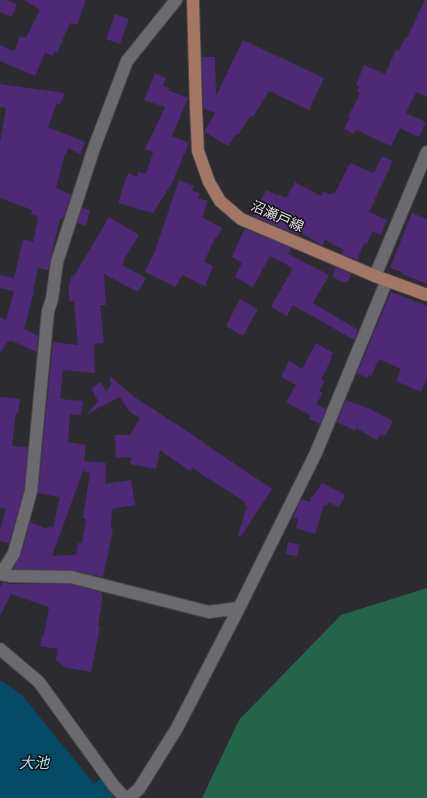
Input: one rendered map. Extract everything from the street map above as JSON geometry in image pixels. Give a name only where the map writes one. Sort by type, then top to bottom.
[{"type":"main road","name":"沼瀬戸線","points":[[193,0],[198,150],[208,182],[220,201],[241,219],[375,276],[427,295]]},
{"type":"street","points":[[176,0],[127,62],[94,148],[57,262],[52,299],[48,311],[31,492],[14,554],[1,574],[10,576],[71,577],[209,612],[240,608]]},
{"type":"street","points":[[375,276],[427,152]]},
{"type":"street","points":[[0,649],[39,682],[114,786],[127,798],[138,789],[177,728],[240,608],[316,454],[387,280]]},
{"type":"green space","points":[[427,588],[427,798],[202,798],[239,720],[341,615]]},
{"type":"water","name":"大池","points":[[0,680],[22,695],[94,784],[102,778],[115,795],[110,798],[0,798]]},
{"type":"building","points":[[0,0],[6,0],[17,4],[12,17],[0,12]]},
{"type":"building","points":[[24,0],[86,0],[77,25],[70,23],[57,53],[55,51],[53,56],[45,53],[35,76],[0,61],[0,45],[14,51],[20,36],[26,38],[40,10]]},
{"type":"building","points":[[425,0],[427,0],[427,97],[416,92],[406,113],[426,122],[419,137],[400,128],[391,146],[356,130],[354,134],[344,129],[350,118],[348,117],[360,93],[357,91],[359,86],[356,85],[364,65],[385,74],[396,50],[399,51],[405,38],[407,38]]},
{"type":"building","points":[[115,14],[129,19],[120,44],[106,39]]},
{"type":"building","points":[[243,40],[324,78],[309,110],[269,91],[253,117],[250,116],[238,135],[236,134],[228,146],[205,132],[215,113],[203,108],[202,57],[215,57],[216,96]]},
{"type":"building","points":[[155,74],[166,78],[163,86],[169,88],[168,90],[188,98],[172,136],[189,143],[175,178],[153,213],[118,203],[128,173],[137,177],[138,172],[146,174],[153,152],[145,149],[165,107],[144,100]]},
{"type":"building","points":[[0,84],[65,93],[60,105],[57,103],[48,127],[85,142],[80,154],[68,148],[56,188],[71,195],[63,219],[60,219],[48,270],[38,268],[34,291],[24,329],[38,336],[37,352],[10,340],[0,353],[0,317],[6,320],[14,291],[0,288],[0,275],[14,278],[23,239],[33,242],[38,219],[36,219],[37,216],[31,214],[32,210],[0,198],[0,143],[6,108],[0,107]]},
{"type":"building","points":[[382,156],[393,161],[369,212],[387,220],[381,235],[372,231],[367,244],[364,243],[357,260],[342,254],[344,250],[325,240],[323,246],[299,232],[298,235],[253,216],[266,190],[286,198],[295,182],[321,196],[323,191],[331,195],[333,192],[335,193],[350,163],[374,173]]},
{"type":"building","points":[[179,180],[194,186],[192,191],[200,193],[198,198],[208,201],[202,217],[222,228],[216,239],[215,238],[204,262],[213,266],[205,286],[182,275],[176,287],[145,272],[155,251]]},
{"type":"building","points":[[82,208],[90,210],[86,226],[77,223]]},
{"type":"building","points":[[412,213],[427,219],[427,284],[390,268]]},
{"type":"building","points":[[109,217],[139,235],[122,265],[146,278],[138,292],[104,274],[106,305],[100,305],[104,343],[94,344],[95,373],[63,370],[60,399],[83,401],[81,415],[70,414],[68,442],[86,445],[84,461],[106,463],[105,484],[131,480],[135,505],[112,509],[111,529],[113,529],[103,577],[71,570],[13,569],[21,555],[30,522],[47,529],[48,526],[53,528],[60,497],[38,493],[53,342],[78,345],[74,301],[69,301],[69,285],[72,275],[74,276]],"holes":[[[83,471],[90,473],[83,518],[86,519],[82,543],[78,543],[76,555],[52,556]]]},
{"type":"building","points":[[246,229],[291,248],[288,254],[329,275],[313,303],[358,330],[354,340],[293,305],[287,316],[271,307],[293,268],[270,256],[253,287],[235,277],[242,263],[232,257],[244,230]]},
{"type":"building","points":[[336,267],[351,274],[348,282],[346,281],[345,283],[332,277]]},
{"type":"building","points":[[391,292],[427,306],[427,378],[421,392],[396,381],[401,369],[379,359],[371,376],[369,375],[367,378],[357,373]]},
{"type":"building","points":[[240,299],[258,309],[243,336],[226,326]]},
{"type":"building","points":[[316,343],[333,353],[321,379],[325,381],[319,391],[323,393],[316,404],[326,409],[320,424],[309,419],[311,416],[286,402],[296,385],[281,377],[289,361],[302,369]]},
{"type":"building","points":[[111,377],[134,397],[272,489],[241,536],[238,535],[247,506],[244,505],[245,502],[192,468],[190,471],[160,450],[156,469],[130,464],[132,457],[116,458],[115,435],[130,435],[140,418],[129,411],[120,397],[87,414],[98,401],[91,388],[101,382],[106,391],[112,384],[109,379]]},
{"type":"building","points":[[0,397],[20,399],[18,413],[16,413],[12,446],[28,447],[24,490],[9,543],[0,541],[0,530],[6,509],[0,508]]},
{"type":"building","points":[[346,400],[370,409],[393,421],[385,436],[381,434],[377,440],[356,428],[355,431],[337,422]]},
{"type":"building","points":[[322,483],[345,495],[339,507],[328,502],[326,506],[324,505],[315,534],[296,528],[298,519],[293,518],[301,499],[310,502],[311,497],[313,497]]},
{"type":"building","points":[[288,542],[300,545],[297,556],[286,554]]},
{"type":"building","points":[[3,582],[10,584],[70,584],[101,592],[103,595],[98,626],[100,627],[91,672],[64,667],[56,660],[58,649],[40,646],[42,635],[44,636],[49,607],[11,594],[0,616],[0,588]]}]
